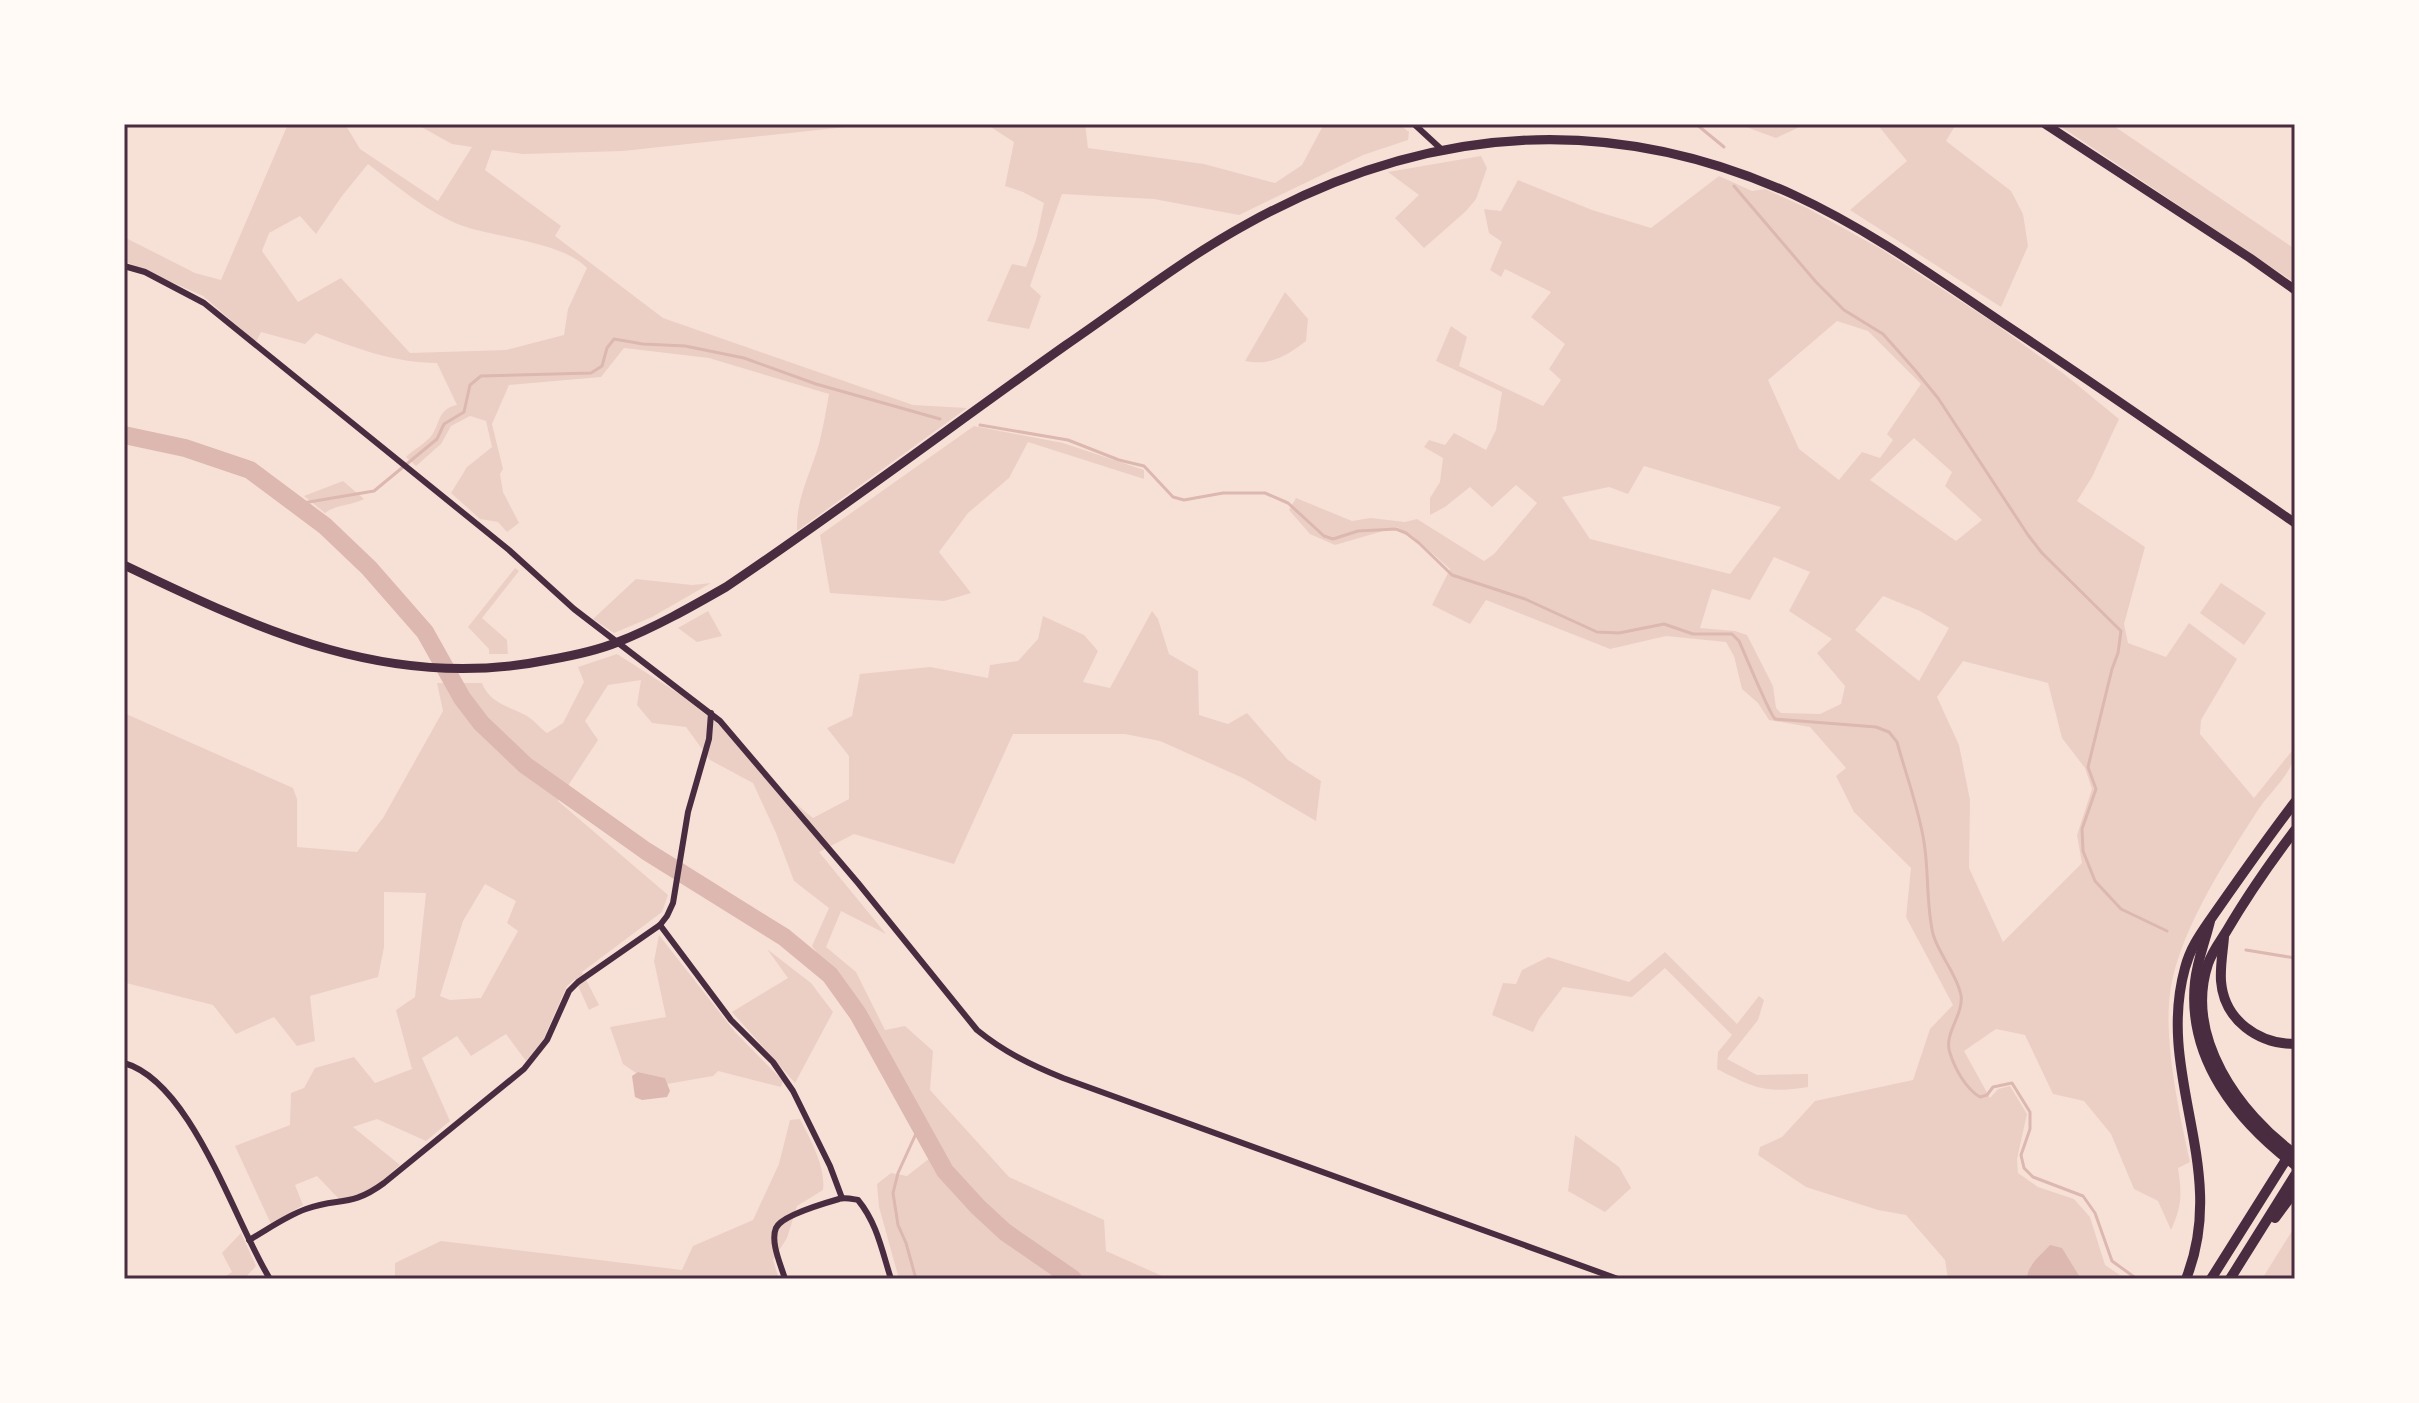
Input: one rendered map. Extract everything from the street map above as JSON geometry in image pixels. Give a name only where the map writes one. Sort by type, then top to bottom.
[{"type":"highway","points":[[2186,1279],[2199,1236],[2202,1199],[2199,1164],[2178,1053],[2176,1017],[2182,981],[2198,935],[2295,802]]},
{"type":"highway","points":[[2295,830],[2256,882],[2214,949],[2207,967],[2203,994],[2205,1022],[2217,1063],[2225,1078],[2263,1132],[2295,1154]]},
{"type":"highway","points":[[2210,919],[2195,978],[2198,1036],[2222,1090],[2295,1165]]},
{"type":"highway","points":[[2224,935],[2221,981],[2228,1006],[2252,1032],[2277,1043],[2295,1044]]},
{"type":"highway","points":[[2211,1279],[2295,1146]]},
{"type":"highway","points":[[2231,1279],[2295,1175]]},
{"type":"highway","points":[[2231,1279],[2295,1191]]},
{"type":"main road","points":[[2045,124],[2295,290]]},
{"type":"main road","points":[[124,565],[195,599],[322,648],[389,664],[462,671],[522,665],[618,642],[726,587],[1156,281],[1246,224],[1377,165],[1440,148],[1510,140],[1630,146],[1723,166],[1796,196],[1948,285],[2295,523]]},
{"type":"street","points":[[1414,124],[1440,148]]},
{"type":"street","points":[[124,266],[156,276],[204,303],[509,550],[574,609],[711,713],[742,745],[977,1030],[996,1045],[1021,1061],[1077,1083],[1618,1279]]},
{"type":"street","points":[[249,1240],[306,1209],[352,1202],[367,1196],[384,1183],[524,1069],[547,1040],[569,991],[578,982],[660,925],[673,903],[688,812],[709,739],[711,713]]},
{"type":"street","points":[[660,925],[731,1020],[773,1062],[793,1091],[830,1166],[842,1198]]},
{"type":"street","points":[[124,1063],[157,1082],[190,1122],[270,1279]]},
{"type":"street","points":[[785,1279],[774,1238],[776,1228],[783,1219],[842,1198],[858,1200],[867,1211],[874,1223],[891,1279]]},
{"type":"shaded area","points":[[288,124],[345,124],[360,149],[438,201],[472,147],[452,144],[416,124],[874,124],[623,151],[523,154],[492,150],[485,170],[561,226],[555,236],[663,318],[913,405],[967,408],[797,531],[801,497],[819,444],[829,394],[709,358],[624,348],[601,377],[509,385],[492,424],[503,469],[500,474],[503,492],[519,523],[507,532],[498,522],[480,519],[451,493],[467,467],[492,447],[486,421],[470,416],[451,426],[441,444],[416,466],[406,457],[432,435],[446,409],[457,405],[437,363],[391,357],[316,333],[305,344],[261,332],[256,342],[203,296],[124,261],[124,237],[195,273],[221,280]],"holes":[[[368,164],[450,221],[546,246],[576,259],[587,268],[568,309],[564,335],[506,350],[410,353],[341,278],[298,302],[262,251],[269,233],[300,216],[316,234]]]},
{"type":"shaded area","points":[[986,124],[1085,124],[1088,148],[1204,164],[1275,183],[1302,165],[1324,124],[1399,124],[1409,132],[1408,140],[1363,155],[1239,215],[1154,199],[1062,194],[1030,286],[1041,296],[1029,329],[987,321],[1012,264],[1026,267],[1044,203],[1005,186],[1014,142]]},
{"type":"shaded area","points":[[1738,124],[1806,124],[1776,138]]},
{"type":"shaded area","points":[[1877,124],[1956,124],[1946,141],[2011,191],[2023,214],[2028,246],[2001,307],[1850,210],[1907,161]]},
{"type":"shaded area","points":[[2057,124],[2111,124],[2295,249],[2295,283]]},
{"type":"shaded area","points":[[1481,156],[1487,168],[1476,199],[1424,248],[1395,218],[1419,195],[1388,172]]},
{"type":"shaded area","points":[[1719,176],[1752,191],[1765,189],[1807,208],[1881,249],[1994,323],[2064,374],[2119,419],[2092,477],[2077,501],[2145,547],[2124,624],[2128,643],[2166,657],[2189,623],[2237,659],[2201,720],[2200,734],[2254,798],[2295,747],[2286,774],[2256,813],[2207,894],[2186,937],[2172,981],[2170,1048],[2190,1162],[2178,1168],[2180,1200],[2171,1230],[2158,1201],[2134,1189],[2111,1134],[2084,1101],[2053,1094],[2025,1035],[1996,1029],[1964,1051],[1990,1098],[1998,1089],[2010,1086],[2027,1114],[2017,1159],[2018,1173],[2038,1187],[2074,1199],[2090,1217],[2105,1265],[2126,1279],[1948,1279],[1945,1260],[1906,1215],[1878,1210],[1806,1187],[1758,1155],[1760,1147],[1782,1137],[1815,1101],[1913,1080],[1930,1029],[1953,1005],[1906,917],[1911,868],[1854,812],[1836,776],[1846,768],[1810,727],[1769,720],[1758,703],[1742,689],[1734,656],[1726,642],[1666,636],[1610,649],[1486,600],[1470,624],[1432,605],[1450,569],[1413,536],[1397,527],[1335,545],[1310,534],[1289,510],[1296,498],[1352,521],[1371,518],[1405,522],[1417,519],[1484,561],[1494,554],[1537,503],[1516,485],[1492,507],[1470,487],[1430,515],[1430,498],[1440,482],[1443,458],[1424,447],[1429,440],[1445,445],[1454,433],[1486,450],[1496,430],[1502,392],[1436,361],[1451,326],[1467,337],[1459,366],[1543,406],[1561,380],[1549,369],[1565,344],[1531,317],[1551,292],[1505,269],[1501,277],[1490,270],[1502,242],[1489,233],[1484,209],[1501,211],[1518,180],[1592,210],[1651,228]],"holes":[[[1837,321],[1868,331],[1921,384],[1887,434],[1893,440],[1880,458],[1862,452],[1839,480],[1799,449],[1768,380]],[[1914,438],[1952,472],[1945,486],[1982,520],[1956,541],[1870,480]],[[1644,466],[1781,507],[1730,574],[1590,539],[1562,497],[1609,487],[1628,494]],[[1774,557],[1810,572],[1789,611],[1832,639],[1817,653],[1845,686],[1841,704],[1820,714],[1781,713],[1776,708],[1773,686],[1747,635],[1700,628],[1712,589],[1750,600]],[[1883,596],[1920,611],[1949,628],[1919,681],[1855,630]],[[1963,661],[2048,683],[2062,738],[2085,768],[2092,789],[2077,835],[2082,863],[2003,942],[1969,868],[1970,800],[1959,745],[1937,697]]]},
{"type":"shaded area","points":[[1285,292],[1308,319],[1306,341],[1278,358],[1263,362],[1245,361]]},
{"type":"shaded area","points":[[974,426],[1063,443],[1144,470],[1144,479],[1028,442],[1009,478],[968,513],[939,552],[971,593],[944,601],[830,593],[820,535]]},
{"type":"shaded area","points":[[343,481],[364,499],[325,513],[304,496]]},
{"type":"shaded area","points":[[515,568],[519,571],[482,618],[507,640],[508,654],[489,654],[489,649],[468,627]]},
{"type":"shaded area","points":[[636,579],[692,585],[711,583],[652,617],[614,633],[593,619]]},
{"type":"shaded area","points":[[2221,583],[2266,613],[2244,645],[2200,613]]},
{"type":"shaded area","points":[[708,611],[722,636],[697,642],[678,628]]},
{"type":"shaded area","points":[[1152,611],[1158,619],[1169,654],[1198,671],[1199,715],[1228,724],[1247,713],[1288,760],[1321,781],[1316,821],[1243,778],[1160,741],[1125,734],[1013,734],[954,864],[854,834],[819,852],[886,934],[841,911],[826,947],[856,972],[885,1030],[905,1026],[933,1051],[930,1090],[1009,1177],[1104,1220],[1106,1251],[1169,1279],[899,1279],[879,1207],[877,1184],[891,1173],[907,1176],[940,1150],[868,1021],[812,946],[829,908],[794,881],[753,783],[710,760],[686,727],[652,723],[637,705],[641,680],[608,685],[585,721],[598,740],[558,801],[668,895],[662,912],[582,972],[599,1005],[589,1010],[575,979],[567,986],[543,1040],[526,1061],[506,1034],[471,1056],[457,1036],[422,1058],[450,1121],[426,1141],[377,1119],[353,1127],[400,1165],[365,1193],[339,1199],[317,1176],[295,1185],[303,1205],[271,1224],[235,1146],[290,1125],[291,1093],[304,1088],[315,1068],[354,1057],[375,1083],[412,1069],[396,1010],[415,997],[426,893],[384,892],[384,947],[378,977],[310,996],[315,1041],[297,1046],[274,1017],[236,1034],[213,1005],[126,983],[124,713],[293,788],[297,799],[297,847],[357,852],[383,818],[443,711],[437,683],[482,683],[495,700],[527,716],[547,733],[563,723],[584,682],[578,667],[617,654],[681,695],[719,725],[765,778],[813,818],[849,799],[849,756],[827,728],[852,716],[860,674],[930,667],[988,678],[990,665],[1018,661],[1038,639],[1043,616],[1084,635],[1098,651],[1083,682],[1110,688]],"holes":[[[485,884],[516,901],[507,923],[518,931],[481,998],[450,1000],[440,996],[463,921]]]},
{"type":"shaded area","points":[[659,935],[735,1032],[783,1081],[781,1087],[718,1071],[713,1076],[667,1084],[665,1078],[636,1073],[623,1064],[610,1027],[666,1017],[654,961]]},
{"type":"shaded area","points":[[767,949],[811,983],[833,1012],[795,1083],[732,1012],[788,978]]},
{"type":"shaded area","points":[[1665,952],[1737,1024],[1759,996],[1764,1000],[1758,1020],[1727,1059],[1757,1075],[1808,1074],[1808,1087],[1781,1090],[1761,1088],[1717,1069],[1718,1052],[1732,1035],[1665,968],[1632,997],[1563,987],[1533,1032],[1492,1015],[1503,983],[1516,984],[1522,970],[1548,957],[1629,982]]},
{"type":"shaded area","points":[[638,1072],[665,1078],[670,1091],[667,1097],[642,1100],[635,1097],[632,1076]]},
{"type":"shaded area","points":[[800,1119],[820,1163],[823,1190],[797,1206],[787,1238],[773,1260],[779,1279],[395,1279],[395,1263],[441,1241],[682,1270],[693,1246],[753,1220],[779,1164],[790,1120]]},
{"type":"shaded area","points":[[1575,1135],[1619,1167],[1631,1188],[1605,1212],[1568,1191]]},
{"type":"shaded area","points":[[2295,1226],[2295,1279],[2262,1279]]},
{"type":"shaded area","points":[[241,1233],[256,1266],[244,1279],[221,1279],[232,1272],[222,1253]]},
{"type":"shaded area","points":[[2050,1245],[2062,1248],[2081,1279],[2027,1279],[2032,1265]]},
{"type":"waterway","points":[[1696,124],[1724,147]]},
{"type":"waterway","points":[[1734,186],[1816,282],[1844,310],[1883,334],[1915,370],[1938,398],[2042,553],[2121,631],[2088,767],[2096,789],[2082,829],[2083,851],[2095,881],[2121,909],[2167,931]]},
{"type":"waterway","points":[[297,504],[374,491],[437,439],[444,424],[464,412],[470,385],[481,376],[591,373],[602,366],[607,348],[614,339],[685,346],[744,358],[816,384],[940,419]]},
{"type":"waterway","points":[[980,425],[1068,440],[1119,460],[1144,466],[1173,497],[1184,500],[1223,493],[1265,493],[1288,503],[1324,536],[1333,539],[1358,531],[1396,529],[1419,543],[1452,575],[1525,599],[1597,632],[1619,633],[1664,624],[1693,634],[1732,634],[1739,641],[1775,719],[1876,727],[1889,732],[1897,742],[1922,830],[1933,934],[1961,995],[1960,1010],[1949,1039],[1955,1066],[1966,1084],[1980,1097],[1987,1095],[1993,1087],[2012,1083],[2030,1112],[2030,1129],[2021,1155],[2024,1168],[2033,1177],[2083,1196],[2095,1213],[2112,1261],[2137,1279]]},
{"type":"waterway","points":[[124,435],[185,448],[250,470],[325,526],[369,568],[425,632],[462,698],[481,723],[525,765],[646,851],[784,937],[830,975],[858,1014],[945,1171],[1005,1232],[1073,1279]]},
{"type":"waterway","points":[[2246,950],[2295,958]]},
{"type":"waterway","points":[[916,1279],[898,1225],[893,1193],[898,1173],[919,1127]]}]
